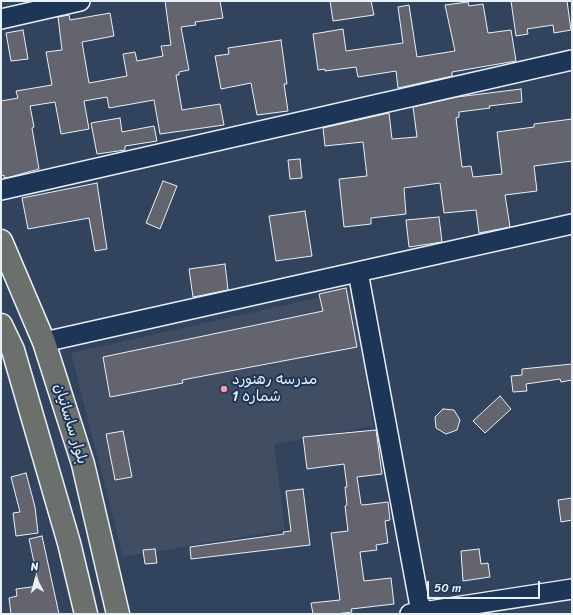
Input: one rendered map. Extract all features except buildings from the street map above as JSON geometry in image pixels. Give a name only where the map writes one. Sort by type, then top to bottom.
[{"type":"highway","name":"بلوار ساسانیان","points":[[1,241],[44,342],[83,464],[118,614]]},
{"type":"highway","points":[[1,325],[13,350],[69,543],[86,614]]},
{"type":"street","points":[[1,19],[80,1]]},
{"type":"street","points":[[1,190],[572,60]]},
{"type":"street","points":[[44,342],[572,224]]},
{"type":"street","points":[[358,272],[415,613],[572,589]]},
{"type":"shaded area","name":"مدرسه رهنورد شماره 1","points":[[353,290],[373,426],[274,444],[285,530],[123,557],[71,353]]},
{"type":"place","name":"مدرسه رهنورد شماره 1","points":[[224,389]]}]
